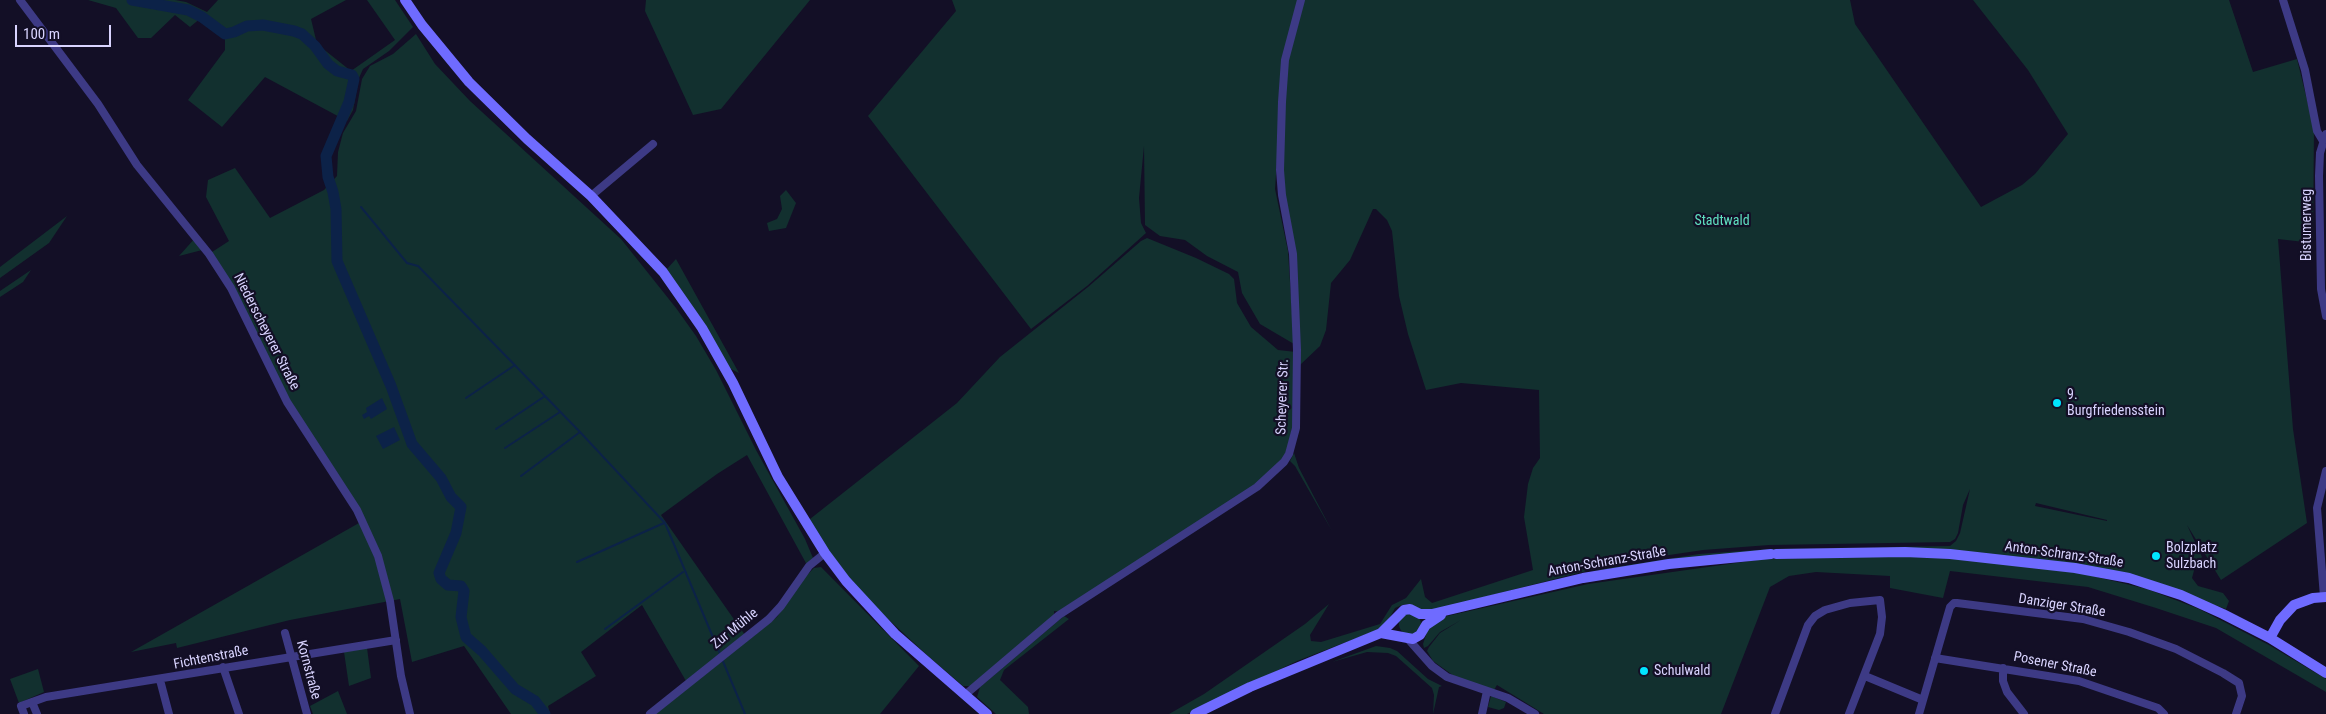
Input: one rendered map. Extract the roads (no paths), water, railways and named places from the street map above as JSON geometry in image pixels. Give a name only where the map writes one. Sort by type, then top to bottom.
[{"type":"main road","points":[[405,0],[469,82],[527,139],[591,196],[663,272],[702,328],[733,383],[778,477],[825,553],[869,607],[896,634],[987,714]]},
{"type":"main road","name":"Anton-Schranz-Straße","points":[[1195,714],[1250,687],[1381,633],[1401,612],[1407,609],[1420,614],[1450,611],[1583,578],[1669,564],[1774,554],[1905,552],[1950,554],[2076,568],[2128,578],[2181,595],[2270,638],[2326,673]]},
{"type":"main road","points":[[2270,638],[2280,620],[2294,605],[2302,601],[2325,597]]},
{"type":"main road","name":"Anton-Schranz-Straße","points":[[1404,638],[1422,631],[1429,623],[1450,611]]},
{"type":"main road","points":[[1420,614],[1424,620],[1422,631]]},
{"type":"main road","points":[[1395,619],[1394,628],[1404,638]]},
{"type":"main road","points":[[1381,633],[1404,638]]},
{"type":"street","name":"Niederscheyerer Straße","points":[[20,0],[98,104],[137,165],[206,248],[231,288],[287,402],[336,474],[365,526],[378,556],[390,600],[401,676],[410,714]]},
{"type":"street","name":"Scheyerer Str.","points":[[966,694],[1059,615],[1257,487],[1284,462],[1289,454],[1296,428],[1297,350],[1293,254],[1281,178],[1282,102],[1285,60],[1302,0]]},
{"type":"street","points":[[2283,0],[2305,70],[2318,131],[2324,138]]},
{"type":"street","name":"Bistumerweg","points":[[2324,138],[2320,153],[2320,260],[2321,289],[2326,316]]},
{"type":"street","points":[[591,196],[653,144]]},
{"type":"street","points":[[2325,597],[2324,557],[2317,508],[2324,487],[2326,471]]},
{"type":"street","name":"Zur Mühle","points":[[650,714],[775,612],[808,566],[825,553]]},
{"type":"street","points":[[1774,714],[1808,626],[1815,616],[1825,610],[1850,603],[1880,600],[1882,613],[1880,634],[1849,714]]},
{"type":"street","name":"Danziger Straße","points":[[1919,714],[1950,607],[1954,603],[2083,619],[2162,643],[2235,680],[2241,687],[2242,696],[2236,714]]},
{"type":"street","points":[[1422,631],[1420,645],[1422,654]]},
{"type":"street","name":"Kornstraße","points":[[285,633],[308,714]]},
{"type":"street","points":[[1404,638],[1432,666],[1447,677],[1508,698],[1536,714]]},
{"type":"street","name":"Fichtenstraße","points":[[32,702],[46,697],[160,680],[223,667],[396,640]]},
{"type":"street","name":"Posener Straße","points":[[1935,658],[2095,685],[2158,708],[2164,714]]},
{"type":"street","points":[[223,667],[239,714]]},
{"type":"street","points":[[2003,668],[2003,681],[2007,692],[2024,714]]},
{"type":"street","points":[[1865,676],[1923,700]]},
{"type":"street","points":[[160,680],[169,714]]},
{"type":"street","points":[[1482,714],[1487,691]]},
{"type":"street","points":[[24,714],[22,706],[32,702],[37,714]]},
{"type":"water","points":[[382,398],[387,409],[371,419],[369,416],[364,419],[362,415],[367,412],[366,408]]},
{"type":"water","points":[[394,427],[400,440],[383,449],[376,436]]},
{"type":"waterway","points":[[132,0],[188,10],[202,17],[225,34],[247,26],[263,25],[294,31],[302,34],[315,46],[328,64],[337,71],[352,75],[354,79],[349,102],[326,156],[328,177],[336,209],[337,261],[391,386],[412,444],[441,478],[451,497],[461,507],[456,533],[439,573],[441,579],[448,585],[461,586],[464,591],[461,617],[466,637],[482,651],[515,689],[535,701],[545,714]]},
{"type":"waterway","points":[[361,207],[407,263],[418,266],[580,432],[665,523],[720,654]]},
{"type":"waterway","points":[[466,398],[515,365]]},
{"type":"waterway","points":[[496,429],[545,396]]},
{"type":"waterway","points":[[505,448],[560,412]]},
{"type":"waterway","points":[[521,476],[580,432]]},
{"type":"waterway","points":[[577,562],[664,523]]},
{"type":"waterway","points":[[605,629],[683,572]]},
{"type":"waterway","points":[[722,659],[745,714]]},
{"type":"place","name":"9. Burgfriedensstein","points":[[2057,403]]},
{"type":"place","name":"Bolzplatz Sulzbach","points":[[2156,556]]},
{"type":"place","name":"Schulwald","points":[[1644,671]]},
{"type":"park label","name":"Stadtwald","points":[[1722,221]]}]
